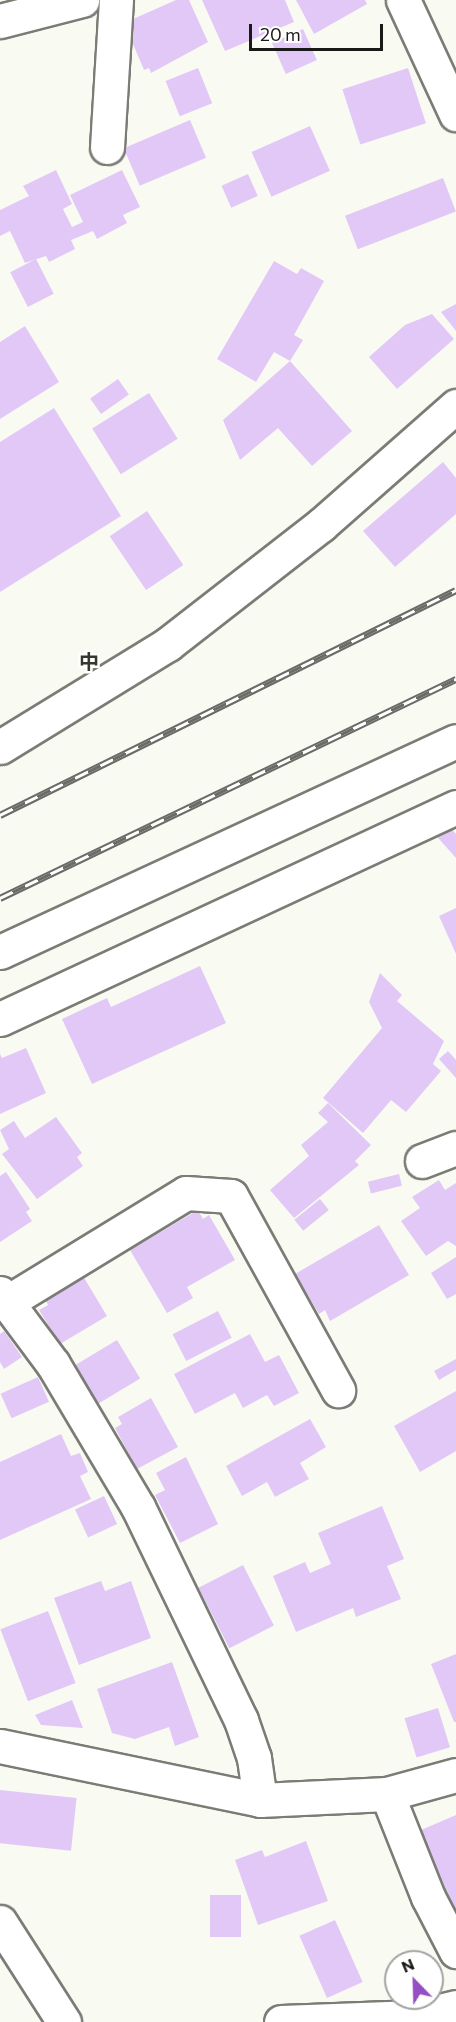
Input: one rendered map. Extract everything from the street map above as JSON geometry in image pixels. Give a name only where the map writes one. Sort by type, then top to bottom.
[{"type":"street","points":[[0,21],[82,0]]},
{"type":"street","points":[[107,147],[116,0]]},
{"type":"street","points":[[403,0],[456,114]]},
{"type":"street","points":[[0,747],[168,644],[321,525],[456,406]]},
{"type":"street","points":[[0,952],[456,741]]},
{"type":"street","points":[[0,1019],[456,807]]},
{"type":"street","points":[[422,1161],[456,1148]]},
{"type":"street","points":[[260,1800],[255,1758],[241,1720],[138,1507],[4,1297],[186,1193],[231,1196],[338,1390]]},
{"type":"street","points":[[0,1746],[260,1800],[387,1794],[456,1775]]},
{"type":"street","points":[[387,1794],[428,1897],[456,1951]]},
{"type":"street","points":[[0,1922],[64,2022]]},
{"type":"street","points":[[281,2022],[415,2016],[456,2007]]},
{"type":"building","points":[[176,0],[189,0],[208,42],[151,73],[149,68],[144,70],[124,23]]},
{"type":"building","points":[[202,0],[285,0],[294,22],[225,51]]},
{"type":"building","points":[[296,0],[365,0],[367,4],[314,34]]},
{"type":"building","points":[[303,29],[317,60],[286,74],[272,43]]},
{"type":"building","points":[[198,68],[212,103],[180,116],[166,81]]},
{"type":"building","points":[[408,68],[426,123],[360,144],[342,89]]},
{"type":"building","points":[[190,120],[206,158],[140,186],[124,148]]},
{"type":"building","points":[[310,126],[330,171],[271,197],[252,152]]},
{"type":"building","points":[[56,170],[72,204],[63,209],[72,227],[83,222],[70,195],[122,170],[140,207],[123,215],[127,223],[97,239],[93,231],[71,240],[75,249],[49,262],[46,256],[25,263],[10,231],[0,236],[0,210],[29,196],[23,186]]},
{"type":"building","points":[[248,174],[258,196],[231,208],[222,186]]},
{"type":"building","points":[[443,178],[456,212],[358,249],[345,216]]},
{"type":"building","points":[[36,259],[54,294],[28,307],[10,272]]},
{"type":"building","points":[[274,261],[297,274],[301,268],[324,281],[294,335],[303,340],[290,361],[274,352],[256,382],[217,359]]},
{"type":"building","points":[[456,304],[456,331],[441,312]]},
{"type":"building","points":[[432,314],[454,339],[397,389],[369,357],[405,325]]},
{"type":"building","points":[[25,326],[59,382],[0,419],[0,342]]},
{"type":"building","points":[[290,361],[352,431],[312,466],[278,428],[240,460],[223,420]]},
{"type":"building","points":[[118,379],[129,395],[101,414],[90,399]]},
{"type":"building","points":[[149,393],[178,439],[121,474],[92,429]]},
{"type":"building","points":[[54,408],[121,516],[0,592],[0,442]]},
{"type":"building","points":[[443,462],[456,478],[456,514],[395,567],[363,531]]},
{"type":"building","points":[[147,511],[183,565],[146,590],[110,536]]},
{"type":"building","points":[[443,819],[456,834],[456,858],[431,830]]},
{"type":"building","points":[[456,908],[456,954],[439,916]]},
{"type":"building","points":[[200,966],[226,1023],[92,1084],[62,1019],[107,998],[111,1007]]},
{"type":"building","points":[[380,973],[402,995],[397,1001],[444,1041],[433,1064],[441,1071],[406,1112],[391,1100],[363,1133],[323,1098],[382,1028],[369,1002]]},
{"type":"building","points":[[26,1048],[46,1093],[0,1114],[0,1054],[2,1058]]},
{"type":"building","points":[[448,1051],[456,1060],[456,1078],[439,1059]]},
{"type":"building","points":[[328,1103],[371,1145],[355,1161],[359,1165],[294,1218],[270,1190],[309,1156],[301,1145],[328,1122],[318,1113]]},
{"type":"building","points":[[56,1117],[82,1153],[77,1157],[83,1166],[37,1199],[2,1154],[9,1149],[0,1130],[14,1121],[25,1138]]},
{"type":"building","points":[[6,1172],[30,1209],[26,1212],[32,1221],[0,1242],[0,1176]]},
{"type":"building","points":[[399,1174],[402,1186],[371,1193],[368,1182]]},
{"type":"building","points":[[439,1180],[445,1190],[456,1183],[456,1246],[448,1241],[426,1256],[401,1221],[420,1208],[412,1197]]},
{"type":"building","points":[[320,1199],[329,1210],[303,1231],[294,1220]]},
{"type":"building","points":[[198,1210],[203,1219],[209,1215],[235,1260],[187,1287],[193,1298],[167,1313],[130,1250]]},
{"type":"building","points":[[379,1225],[409,1275],[330,1321],[325,1310],[319,1314],[295,1274]]},
{"type":"building","points":[[456,1257],[456,1294],[447,1299],[431,1273]]},
{"type":"building","points":[[83,1276],[107,1316],[60,1344],[39,1310],[48,1305],[45,1299]]},
{"type":"building","points":[[218,1311],[232,1338],[186,1361],[173,1334]]},
{"type":"building","points":[[4,1331],[22,1357],[4,1369],[0,1362],[0,1334]]},
{"type":"building","points":[[250,1334],[265,1362],[279,1355],[299,1393],[274,1406],[267,1395],[243,1408],[235,1393],[195,1414],[174,1374]]},
{"type":"building","points":[[117,1340],[140,1379],[98,1404],[75,1365]]},
{"type":"building","points":[[456,1359],[456,1370],[439,1380],[434,1371]]},
{"type":"building","points":[[38,1377],[49,1402],[12,1418],[1,1394]]},
{"type":"building","points":[[456,1391],[456,1451],[420,1472],[394,1426]]},
{"type":"building","points":[[151,1398],[178,1447],[137,1469],[115,1428],[122,1424],[118,1417]]},
{"type":"building","points":[[310,1419],[326,1447],[300,1463],[309,1479],[275,1497],[267,1482],[242,1496],[226,1466]]},
{"type":"building","points":[[61,1434],[71,1456],[80,1453],[88,1472],[80,1476],[91,1499],[0,1540],[0,1462]]},
{"type":"building","points":[[186,1457],[218,1524],[180,1543],[155,1495],[165,1490],[156,1473]]},
{"type":"building","points":[[104,1496],[117,1524],[88,1538],[75,1510]]},
{"type":"building","points":[[382,1506],[404,1559],[387,1566],[401,1599],[356,1617],[353,1608],[296,1632],[273,1576],[305,1562],[310,1573],[331,1564],[318,1533]]},
{"type":"building","points":[[243,1565],[274,1626],[229,1648],[198,1588]]},
{"type":"building","points":[[101,1581],[105,1591],[131,1581],[151,1638],[79,1665],[54,1598]]},
{"type":"building","points":[[48,1611],[76,1683],[28,1701],[0,1629]]},
{"type":"building","points":[[456,1654],[456,1722],[454,1722],[431,1664]]},
{"type":"building","points":[[172,1662],[199,1737],[175,1746],[169,1727],[135,1739],[112,1733],[97,1689]]},
{"type":"building","points":[[72,1700],[83,1728],[41,1725],[35,1715]]},
{"type":"building","points":[[438,1708],[450,1747],[417,1757],[405,1718]]},
{"type":"building","points":[[0,1790],[77,1798],[71,1851],[0,1843]]},
{"type":"building","points":[[456,1815],[456,1914],[421,1830]]},
{"type":"building","points":[[306,1841],[328,1901],[258,1925],[235,1860],[262,1850],[265,1857]]},
{"type":"building","points":[[210,1895],[241,1895],[241,1937],[210,1937]]},
{"type":"building","points":[[335,1920],[363,1982],[327,1998],[299,1936]]},
{"type":"railway","points":[[0,815],[456,590]]},
{"type":"railway","points":[[0,898],[456,679]]},
{"type":"district","name":"中","points":[[89,661]]}]
